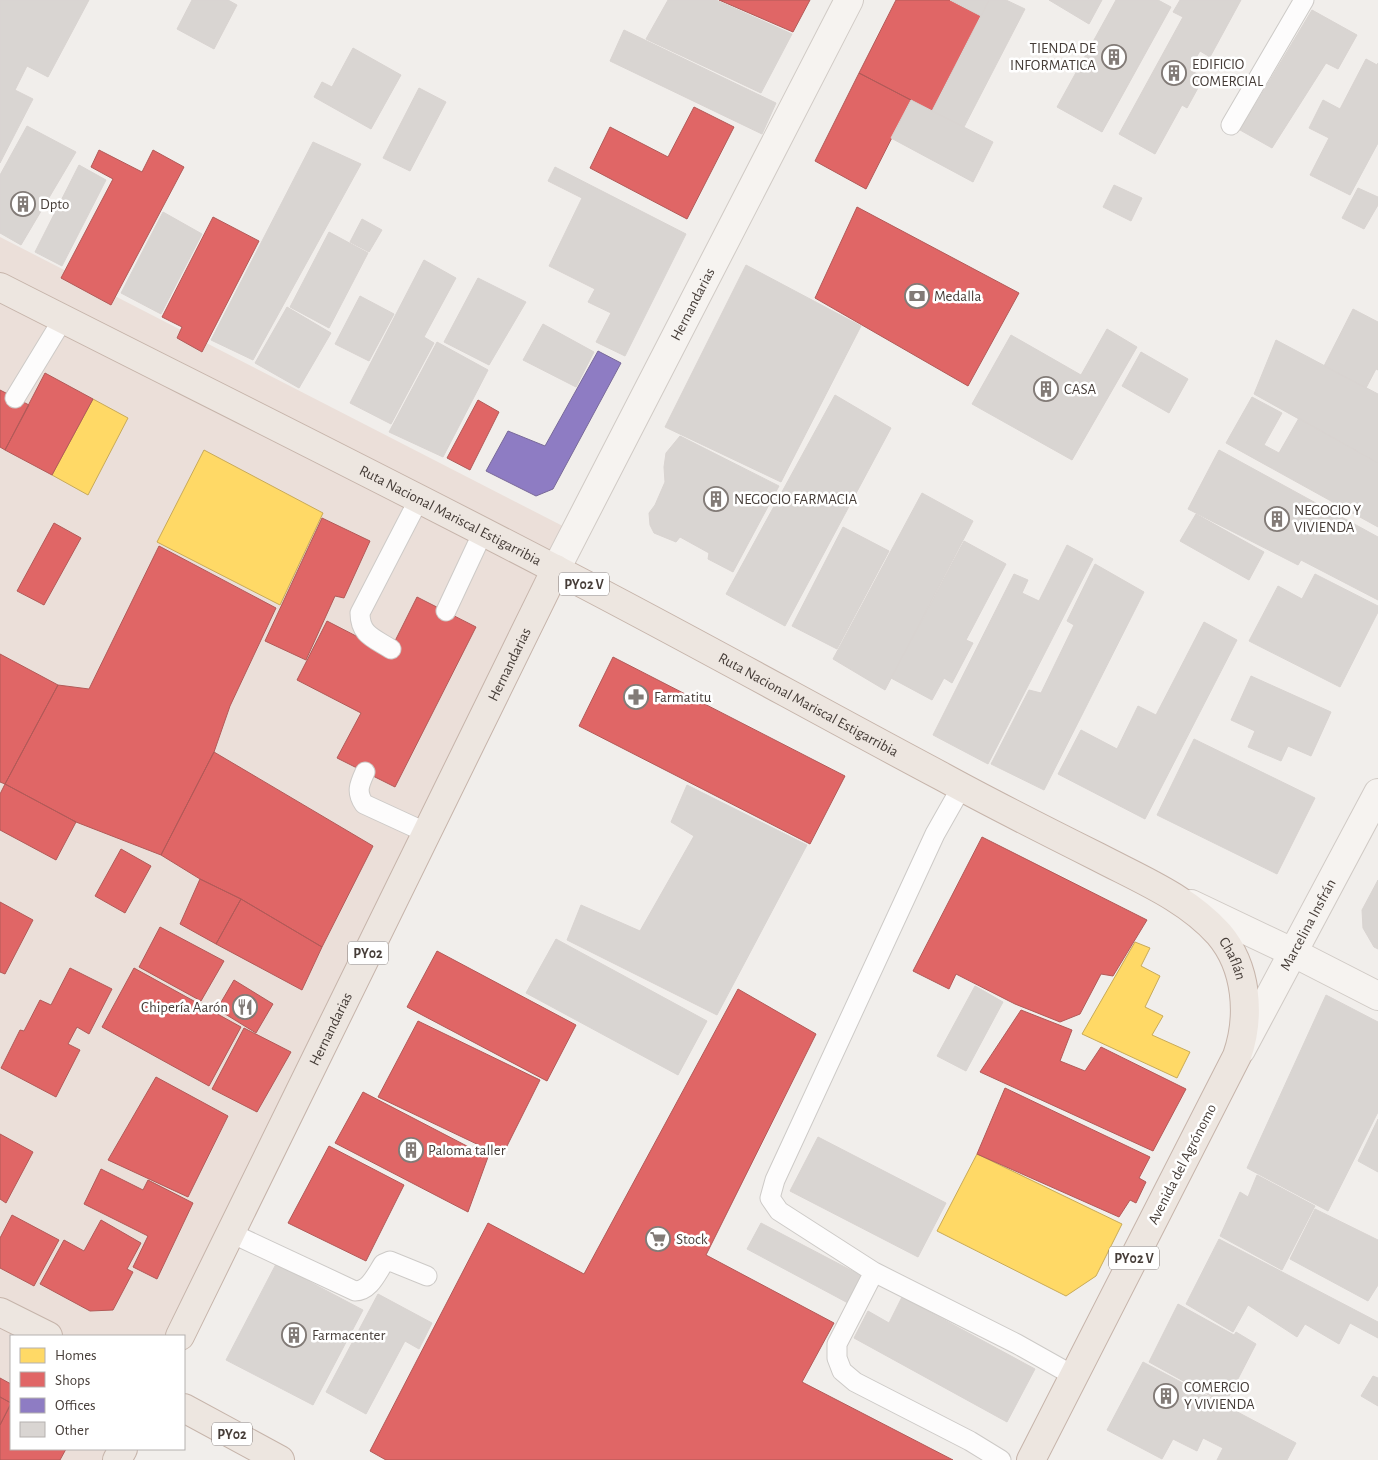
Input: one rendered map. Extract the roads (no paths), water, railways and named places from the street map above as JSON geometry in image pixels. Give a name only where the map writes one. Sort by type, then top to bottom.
[{"type":"highway","name":"Ruta Nacional Mariscal Estigarribia","points":[[0,287],[556,569],[961,788],[1162,890]]},
{"type":"highway","name":"Hernandarias","points":[[180,1335],[556,569]]},
{"type":"highway","name":"Chaflán","points":[[1162,890],[1202,918],[1232,952],[1239,970],[1246,1018],[1243,1039],[1237,1056]]},
{"type":"highway","name":"Avenida del Agrónomo","points":[[1031,1460],[1237,1056]]},
{"type":"highway","points":[[0,1312],[46,1335]]},
{"type":"highway","name":"PY02","points":[[185,1409],[280,1460]]},
{"type":"main road","name":"Hernandarias","points":[[556,569],[849,0]]},
{"type":"main road","name":"Marcelina Insfrán","points":[[1237,1056],[1378,793]]},
{"type":"main road","points":[[1162,890],[1292,952],[1378,996]]},
{"type":"lane","points":[[1231,125],[1304,0]]},
{"type":"lane","points":[[15,398],[62,319]]},
{"type":"lane","points":[[391,649],[364,631],[360,624],[360,613],[419,499]]},
{"type":"lane","points":[[446,611],[482,532]]},
{"type":"lane","points":[[365,772],[358,795],[364,804],[427,832]]},
{"type":"lane","points":[[961,788],[935,834],[779,1171],[770,1198],[779,1211],[874,1272],[1017,1344],[1074,1376]]},
{"type":"lane","points":[[231,1233],[355,1291],[362,1291],[367,1287],[383,1264],[390,1261],[427,1276]]},
{"type":"lane","points":[[874,1272],[837,1344],[837,1358],[842,1371],[855,1382],[970,1441],[1002,1460]]},
{"type":"place","name":"TIENDA DE INFORMATICA","points":[[1114,57]]},
{"type":"place","name":"EDIFICIO COMERCIAL","points":[[1174,73]]},
{"type":"place","name":"Dpto","points":[[23,204]]},
{"type":"place","name":"Medalla","points":[[917,296]]},
{"type":"place","name":"CASA","points":[[1046,389]]},
{"type":"place","name":"NEGOCIO FARMACIA","points":[[716,499]]},
{"type":"place","name":"NEGOCIO Y VIVIENDA","points":[[1277,519]]},
{"type":"place","name":"Farmatitu","points":[[636,697]]},
{"type":"place","name":"Chipería Aarón","points":[[245,1007]]},
{"type":"place","name":"Paloma taller","points":[[411,1150]]},
{"type":"place","name":"Stock","points":[[658,1239]]},
{"type":"place","name":"Farmacenter","points":[[294,1335]]},
{"type":"place","name":"COMERCIO Y VIVIENDA","points":[[1166,1396]]}]
